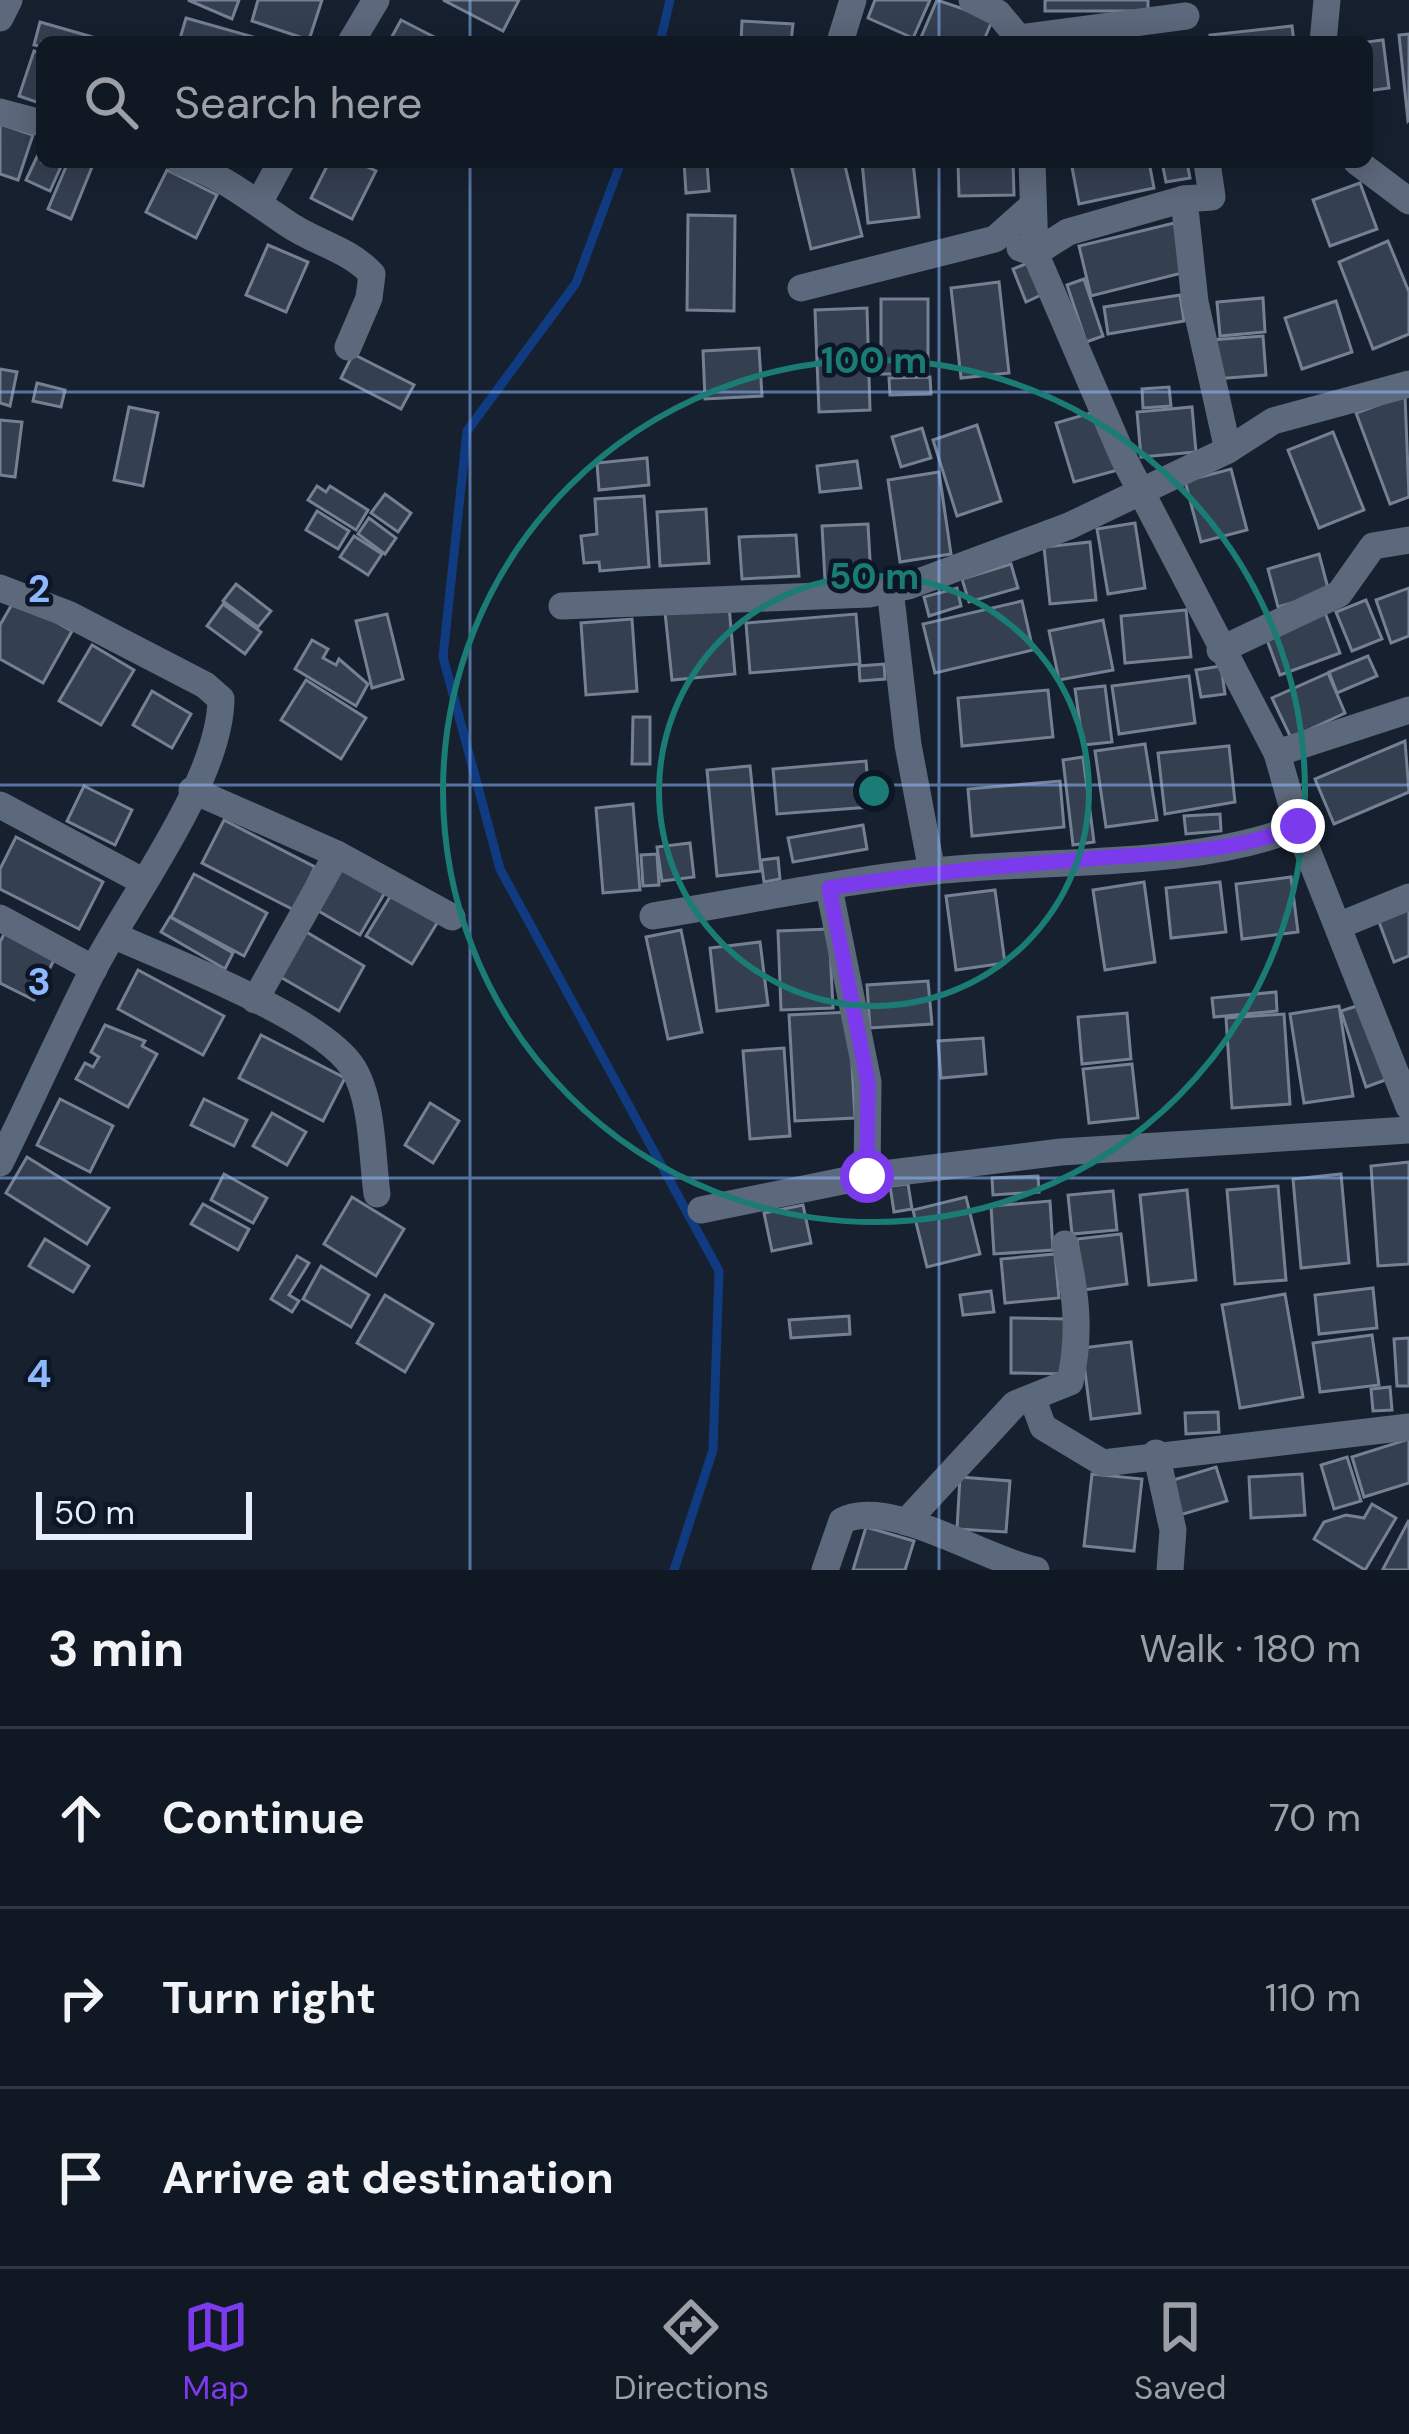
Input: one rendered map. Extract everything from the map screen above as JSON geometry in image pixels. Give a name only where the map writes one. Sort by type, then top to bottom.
[{"type":"street","points":[[0,18],[9,0]]},
{"type":"street","points":[[355,36],[376,0]]},
{"type":"street","points":[[842,36],[853,0]]},
{"type":"street","points":[[972,0],[998,13],[1018,36]]},
{"type":"street","points":[[1324,36],[1327,0]]},
{"type":"street","points":[[1052,36],[1185,19]]},
{"type":"street","points":[[0,112],[36,121]]},
{"type":"street","points":[[200,168],[260,201],[287,224],[352,254],[372,274],[369,298],[348,346]]},
{"type":"street","points":[[260,201],[277,168]]},
{"type":"street","points":[[1033,168],[1035,254],[1123,457],[1277,753],[1298,826],[1409,1107]]},
{"type":"street","points":[[1035,254],[1068,232],[1212,196],[1208,168]]},
{"type":"street","points":[[1365,168],[1409,201]]},
{"type":"street","points":[[1184,200],[1195,302],[1228,450]]},
{"type":"street","points":[[801,288],[995,239],[1032,206]]},
{"type":"street","points":[[995,239],[1035,254]]},
{"type":"street","points":[[562,606],[890,590],[1069,526],[1228,450],[1273,422],[1409,384]]},
{"type":"street","points":[[1220,650],[1339,594],[1373,546],[1409,540]]},
{"type":"street","points":[[0,589],[138,649],[221,699],[221,723],[192,790],[94,969],[0,1163]]},
{"type":"street","points":[[890,590],[908,745],[932,872]]},
{"type":"street","points":[[1277,753],[1409,710]]},
{"type":"street","points":[[192,790],[337,854],[452,916]]},
{"type":"street","points":[[0,805],[144,882]]},
{"type":"street","points":[[653,916],[932,872],[1199,852],[1262,841],[1298,826]]},
{"type":"street","points":[[255,1000],[337,854]]},
{"type":"street","points":[[829,888],[868,1082],[867,1176]]},
{"type":"street","points":[[1338,926],[1409,897]]},
{"type":"street","points":[[0,918],[94,969]]},
{"type":"street","points":[[113,935],[255,1000],[338,1050],[356,1071],[377,1194]]},
{"type":"street","points":[[701,1210],[867,1176],[1061,1152],[1409,1130]]},
{"type":"street","points":[[906,1522],[1004,1413],[1070,1382],[1078,1346],[1078,1303],[1065,1244]]},
{"type":"street","points":[[1034,1400],[1043,1427],[1102,1463],[1156,1453],[1409,1427]]},
{"type":"street","points":[[1156,1453],[1173,1530],[1170,1570]]},
{"type":"street","points":[[825,1570],[842,1521],[870,1513],[906,1522],[1008,1565],[1036,1570]]},
{"type":"building","points":[[188,0],[239,0],[232,19]]},
{"type":"building","points":[[258,0],[322,0],[310,36],[252,21]]},
{"type":"building","points":[[443,0],[519,0],[503,31]]},
{"type":"building","points":[[875,0],[930,0],[914,36],[868,18]]},
{"type":"building","points":[[937,0],[993,19],[986,36],[922,36]]},
{"type":"building","points":[[1045,0],[1148,0],[1148,11],[1045,11]]},
{"type":"building","points":[[186,18],[250,36],[181,36]]},
{"type":"building","points":[[401,20],[432,36],[392,36]]},
{"type":"building","points":[[742,21],[793,24],[792,36],[741,36]]},
{"type":"building","points":[[40,22],[89,36],[36,36]]},
{"type":"building","points":[[1292,26],[1293,36],[1210,36]]},
{"type":"building","points":[[1409,34],[1409,120],[1408,121],[1399,35]]},
{"type":"building","points":[[1383,40],[1389,88],[1373,90],[1373,41]]},
{"type":"building","points":[[34,51],[36,102],[19,96]]},
{"type":"building","points":[[0,124],[33,135],[18,180],[0,174]]},
{"type":"building","points":[[36,159],[36,168],[60,168],[50,191],[26,180]]},
{"type":"building","points":[[65,168],[92,168],[71,219],[48,209]]},
{"type":"building","points":[[326,168],[376,171],[352,219],[311,198]]},
{"type":"building","points":[[684,168],[707,168],[709,191],[686,193]]},
{"type":"building","points":[[792,168],[845,168],[862,236],[811,249]]},
{"type":"building","points":[[863,168],[914,168],[919,217],[868,223]]},
{"type":"building","points":[[958,168],[1013,168],[1014,195],[959,196]]},
{"type":"building","points":[[1072,168],[1150,168],[1154,188],[1079,204]]},
{"type":"building","points":[[1163,168],[1188,168],[1190,178],[1166,182]]},
{"type":"building","points":[[167,170],[217,195],[196,238],[146,212]]},
{"type":"building","points":[[1360,183],[1377,229],[1330,246],[1313,200]]},
{"type":"building","points":[[688,215],[735,216],[734,311],[687,310]]},
{"type":"building","points":[[1174,223],[1186,272],[1091,296],[1079,246]]},
{"type":"building","points":[[1388,241],[1409,292],[1409,334],[1373,349],[1339,262]]},
{"type":"building","points":[[268,245],[308,262],[286,312],[246,295]]},
{"type":"building","points":[[1030,262],[1043,294],[1026,302],[1013,269]]},
{"type":"building","points":[[1084,279],[1103,336],[1086,342],[1067,285]]},
{"type":"building","points":[[999,282],[1009,373],[961,378],[951,288]]},
{"type":"building","points":[[1180,295],[1184,321],[1108,334],[1104,307]]},
{"type":"building","points":[[1263,298],[1265,332],[1220,336],[1217,302]]},
{"type":"building","points":[[881,299],[928,299],[928,374],[881,374]]},
{"type":"building","points":[[1336,301],[1352,352],[1302,369],[1285,318]]},
{"type":"building","points":[[867,308],[870,410],[819,412],[815,310]]},
{"type":"building","points":[[1263,336],[1266,375],[1215,379],[1211,340]]},
{"type":"building","points":[[759,348],[762,396],[705,399],[703,351]]},
{"type":"building","points":[[353,354],[414,385],[401,409],[341,378]]},
{"type":"building","points":[[0,369],[17,372],[10,406],[0,403]]},
{"type":"building","points":[[930,377],[931,394],[890,395],[889,378]]},
{"type":"building","points":[[37,383],[65,390],[61,407],[33,401]]},
{"type":"building","points":[[1169,387],[1171,406],[1143,408],[1142,389]]},
{"type":"building","points":[[1405,395],[1409,497],[1390,504],[1356,413]]},
{"type":"building","points":[[129,407],[158,413],[143,486],[114,480]]},
{"type":"building","points":[[1192,407],[1196,452],[1141,457],[1137,412]]},
{"type":"building","points":[[1101,410],[1118,470],[1074,482],[1056,423]]},
{"type":"building","points":[[0,420],[22,422],[15,477],[0,475]]},
{"type":"building","points":[[977,425],[1001,501],[957,516],[933,440]]},
{"type":"building","points":[[922,428],[931,458],[901,467],[892,437]]},
{"type":"building","points":[[1333,432],[1364,510],[1319,528],[1288,450]]},
{"type":"building","points":[[647,458],[649,485],[599,490],[597,463]]},
{"type":"building","points":[[857,461],[861,488],[820,492],[817,466]]},
{"type":"building","points":[[1231,469],[1247,530],[1201,542],[1185,481]]},
{"type":"building","points":[[939,472],[951,554],[900,562],[888,480]]},
{"type":"building","points":[[317,486],[326,492],[330,486],[368,510],[356,530],[308,500]]},
{"type":"building","points":[[385,494],[411,513],[398,532],[371,513]]},
{"type":"building","points":[[644,496],[649,567],[600,571],[599,562],[584,563],[581,536],[597,534],[595,499]]},
{"type":"building","points":[[706,509],[709,563],[660,566],[657,512]]},
{"type":"building","points":[[317,511],[349,531],[338,549],[306,530]]},
{"type":"building","points":[[369,518],[396,538],[385,554],[358,534]]},
{"type":"building","points":[[1135,523],[1145,588],[1108,594],[1097,529]]},
{"type":"building","points":[[868,524],[871,578],[825,580],[822,526]]},
{"type":"building","points":[[796,535],[799,576],[742,579],[739,537]]},
{"type":"building","points":[[354,536],[382,554],[368,575],[340,557]]},
{"type":"building","points":[[1090,542],[1096,600],[1050,604],[1044,547]]},
{"type":"building","points":[[1319,554],[1329,592],[1278,607],[1268,569]]},
{"type":"building","points":[[1011,564],[1018,588],[969,602],[962,579]]},
{"type":"building","points":[[236,584],[271,611],[258,627],[223,601]]},
{"type":"building","points":[[957,588],[961,606],[929,616],[924,597]]},
{"type":"building","points":[[1409,588],[1409,636],[1391,643],[1376,600]]},
{"type":"building","points":[[15,599],[72,631],[43,683],[0,659],[0,625]]},
{"type":"building","points":[[1366,600],[1382,639],[1352,651],[1336,612]]},
{"type":"building","points":[[1022,601],[1033,650],[935,673],[923,624]]},
{"type":"building","points":[[223,604],[261,632],[245,654],[207,626]]},
{"type":"building","points":[[729,606],[735,674],[672,680],[665,612]]},
{"type":"building","points":[[1186,610],[1191,657],[1125,663],[1121,616]]},
{"type":"building","points":[[1324,610],[1340,653],[1280,675],[1264,632]]},
{"type":"building","points":[[387,614],[403,679],[372,688],[356,621]]},
{"type":"building","points":[[856,614],[860,664],[750,673],[746,623]]},
{"type":"building","points":[[632,619],[637,691],[586,695],[581,623]]},
{"type":"building","points":[[1103,620],[1113,670],[1059,680],[1049,631]]},
{"type":"building","points":[[312,640],[328,649],[323,658],[336,665],[339,659],[368,684],[356,706],[295,669]]},
{"type":"building","points":[[92,645],[134,670],[101,725],[59,701]]},
{"type":"building","points":[[1368,656],[1377,676],[1337,693],[1329,672]]},
{"type":"building","points":[[884,664],[885,679],[860,681],[859,666]]},
{"type":"building","points":[[1221,666],[1225,694],[1201,697],[1196,670]]},
{"type":"building","points":[[1328,673],[1345,713],[1291,738],[1272,698]]},
{"type":"building","points":[[1189,676],[1195,723],[1119,734],[1112,686]]},
{"type":"building","points":[[306,680],[366,718],[341,759],[281,720]]},
{"type":"building","points":[[1105,686],[1112,742],[1083,745],[1075,689]]},
{"type":"building","points":[[1048,690],[1053,737],[962,746],[958,698]]},
{"type":"building","points":[[152,691],[191,714],[172,748],[133,725]]},
{"type":"building","points":[[633,717],[650,717],[650,764],[632,764]]},
{"type":"building","points":[[1405,741],[1409,792],[1334,824],[1315,779]]},
{"type":"building","points":[[1145,744],[1157,820],[1106,827],[1095,751]]},
{"type":"building","points":[[1229,746],[1235,802],[1165,814],[1158,753]]},
{"type":"building","points":[[1083,757],[1094,842],[1073,845],[1063,760]]},
{"type":"building","points":[[866,761],[870,807],[777,814],[773,769]]},
{"type":"building","points":[[750,766],[761,871],[717,876],[707,770]]},
{"type":"building","points":[[1060,781],[1064,827],[972,836],[968,789]]},
{"type":"building","points":[[84,786],[132,810],[115,845],[67,821]]},
{"type":"building","points":[[633,804],[640,890],[603,893],[596,808]]},
{"type":"building","points":[[1220,814],[1221,831],[1186,834],[1184,816]]},
{"type":"building","points":[[224,820],[315,867],[294,910],[202,863]]},
{"type":"building","points":[[863,825],[867,849],[793,862],[788,838]]},
{"type":"building","points":[[16,837],[103,882],[79,929],[0,889],[0,869]]},
{"type":"building","points":[[690,843],[694,877],[662,881],[657,847]]},
{"type":"building","points":[[657,854],[659,885],[643,886],[641,855]]},
{"type":"building","points":[[778,858],[780,879],[764,882],[761,860]]},
{"type":"building","points":[[342,862],[387,889],[360,935],[315,909]]},
{"type":"building","points":[[194,874],[267,913],[244,956],[171,917]]},
{"type":"building","points":[[1291,877],[1298,932],[1242,939],[1236,884]]},
{"type":"building","points":[[1144,882],[1155,962],[1105,970],[1093,890]]},
{"type":"building","points":[[1220,882],[1226,932],[1171,938],[1166,888]]},
{"type":"building","points":[[396,887],[442,915],[412,964],[366,936]]},
{"type":"building","points":[[995,890],[1005,963],[956,970],[946,896]]},
{"type":"building","points":[[1409,902],[1409,956],[1394,962],[1376,914]]},
{"type":"building","points":[[170,917],[233,953],[225,969],[161,932]]},
{"type":"building","points":[[7,928],[57,954],[34,1000],[0,983],[0,942]]},
{"type":"building","points":[[829,929],[833,1008],[781,1010],[778,931]]},
{"type":"building","points":[[303,930],[364,966],[339,1011],[277,975]]},
{"type":"building","points":[[681,930],[702,1032],[668,1039],[646,937]]},
{"type":"building","points":[[760,942],[768,1005],[717,1011],[710,948]]},
{"type":"building","points":[[138,970],[224,1016],[203,1055],[118,1009]]},
{"type":"building","points":[[928,981],[932,1024],[870,1028],[867,985]]},
{"type":"building","points":[[1276,992],[1277,1011],[1214,1017],[1212,998]]},
{"type":"building","points":[[1363,1004],[1388,1079],[1366,1087],[1341,1011]]},
{"type":"building","points":[[1339,1006],[1353,1096],[1304,1103],[1290,1014]]},
{"type":"building","points":[[849,1012],[855,1118],[795,1121],[789,1015]]},
{"type":"building","points":[[1127,1013],[1131,1059],[1082,1064],[1078,1017]]},
{"type":"building","points":[[1284,1014],[1290,1104],[1232,1108],[1226,1018]]},
{"type":"building","points":[[105,1025],[145,1041],[142,1046],[157,1054],[128,1107],[76,1079],[85,1063],[93,1067],[99,1057],[91,1052]]},
{"type":"building","points":[[261,1035],[345,1078],[323,1121],[239,1078]]},
{"type":"building","points":[[983,1038],[986,1074],[941,1078],[938,1041]]},
{"type":"building","points":[[784,1048],[790,1136],[750,1139],[743,1051]]},
{"type":"building","points":[[1132,1064],[1138,1118],[1089,1123],[1083,1069]]},
{"type":"building","points":[[60,1099],[113,1126],[90,1172],[37,1145]]},
{"type":"building","points":[[204,1099],[247,1120],[234,1146],[191,1125]]},
{"type":"building","points":[[430,1103],[459,1121],[433,1163],[405,1145]]},
{"type":"building","points":[[272,1113],[306,1132],[287,1165],[253,1146]]},
{"type":"building","points":[[27,1157],[109,1208],[87,1244],[6,1193]]},
{"type":"building","points":[[1409,1162],[1409,1264],[1378,1266],[1371,1166]]},
{"type":"building","points":[[224,1174],[267,1198],[253,1223],[211,1200]]},
{"type":"building","points":[[1341,1174],[1349,1263],[1301,1268],[1293,1179]]},
{"type":"building","points":[[1038,1176],[1039,1192],[993,1195],[992,1178]]},
{"type":"building","points":[[908,1184],[912,1209],[894,1212],[890,1186]]},
{"type":"building","points":[[1278,1186],[1286,1280],[1235,1284],[1227,1190]]},
{"type":"building","points":[[1187,1190],[1196,1280],[1149,1285],[1140,1195]]},
{"type":"building","points":[[1113,1191],[1117,1230],[1072,1234],[1068,1195]]},
{"type":"building","points":[[352,1197],[404,1229],[376,1276],[324,1244]]},
{"type":"building","points":[[966,1197],[980,1254],[927,1267],[913,1210]]},
{"type":"building","points":[[1050,1201],[1053,1250],[994,1254],[991,1206]]},
{"type":"building","points":[[203,1204],[249,1229],[238,1250],[191,1224]]},
{"type":"building","points":[[803,1205],[811,1243],[772,1251],[764,1213]]},
{"type":"building","points":[[1121,1234],[1127,1284],[1083,1290],[1077,1239]]},
{"type":"building","points":[[45,1239],[89,1266],[73,1292],[29,1266]]},
{"type":"building","points":[[1055,1254],[1059,1298],[1005,1303],[1001,1259]]},
{"type":"building","points":[[297,1256],[309,1263],[289,1295],[299,1301],[292,1312],[271,1299]]},
{"type":"building","points":[[321,1266],[369,1295],[351,1327],[303,1299]]},
{"type":"building","points":[[1373,1288],[1377,1328],[1319,1334],[1315,1295]]},
{"type":"building","points":[[991,1291],[994,1312],[963,1315],[960,1295]]},
{"type":"building","points":[[1285,1294],[1303,1397],[1240,1408],[1222,1305]]},
{"type":"building","points":[[385,1295],[433,1324],[405,1372],[357,1343]]},
{"type":"building","points":[[849,1316],[850,1334],[791,1338],[789,1320]]},
{"type":"building","points":[[1011,1318],[1068,1319],[1067,1374],[1011,1373]]},
{"type":"building","points":[[1372,1335],[1379,1385],[1320,1392],[1313,1343]]},
{"type":"building","points":[[1409,1338],[1409,1386],[1397,1386],[1394,1339]]},
{"type":"building","points":[[1131,1342],[1140,1413],[1091,1419],[1082,1348]]},
{"type":"building","points":[[1390,1387],[1392,1410],[1373,1411],[1371,1389]]},
{"type":"building","points":[[1218,1412],[1219,1432],[1186,1434],[1185,1413]]},
{"type":"building","points":[[1409,1439],[1409,1483],[1364,1497],[1352,1457]]},
{"type":"building","points":[[1347,1457],[1361,1501],[1334,1509],[1321,1465]]},
{"type":"building","points":[[1216,1467],[1227,1501],[1180,1515],[1170,1481]]},
{"type":"building","points":[[1092,1474],[1142,1479],[1134,1551],[1084,1546]]},
{"type":"building","points":[[1302,1474],[1305,1515],[1251,1518],[1249,1477]]},
{"type":"building","points":[[960,1477],[1010,1481],[1006,1532],[957,1529]]},
{"type":"building","points":[[1372,1504],[1396,1518],[1365,1570],[1314,1539],[1324,1522],[1346,1515],[1364,1518]]},
{"type":"building","points":[[1409,1520],[1409,1570],[1383,1569]]},
{"type":"building","points":[[866,1527],[914,1541],[905,1570],[853,1570]]},
{"type":"waterway","points":[[661,36],[670,0]]},
{"type":"waterway","points":[[619,168],[576,283],[467,431],[443,657],[500,869],[719,1271],[713,1450],[674,1570]]},
{"type":"route","points":[[867,1176],[868,1082],[829,888],[932,872],[1199,852],[1262,841],[1298,826]]}]
